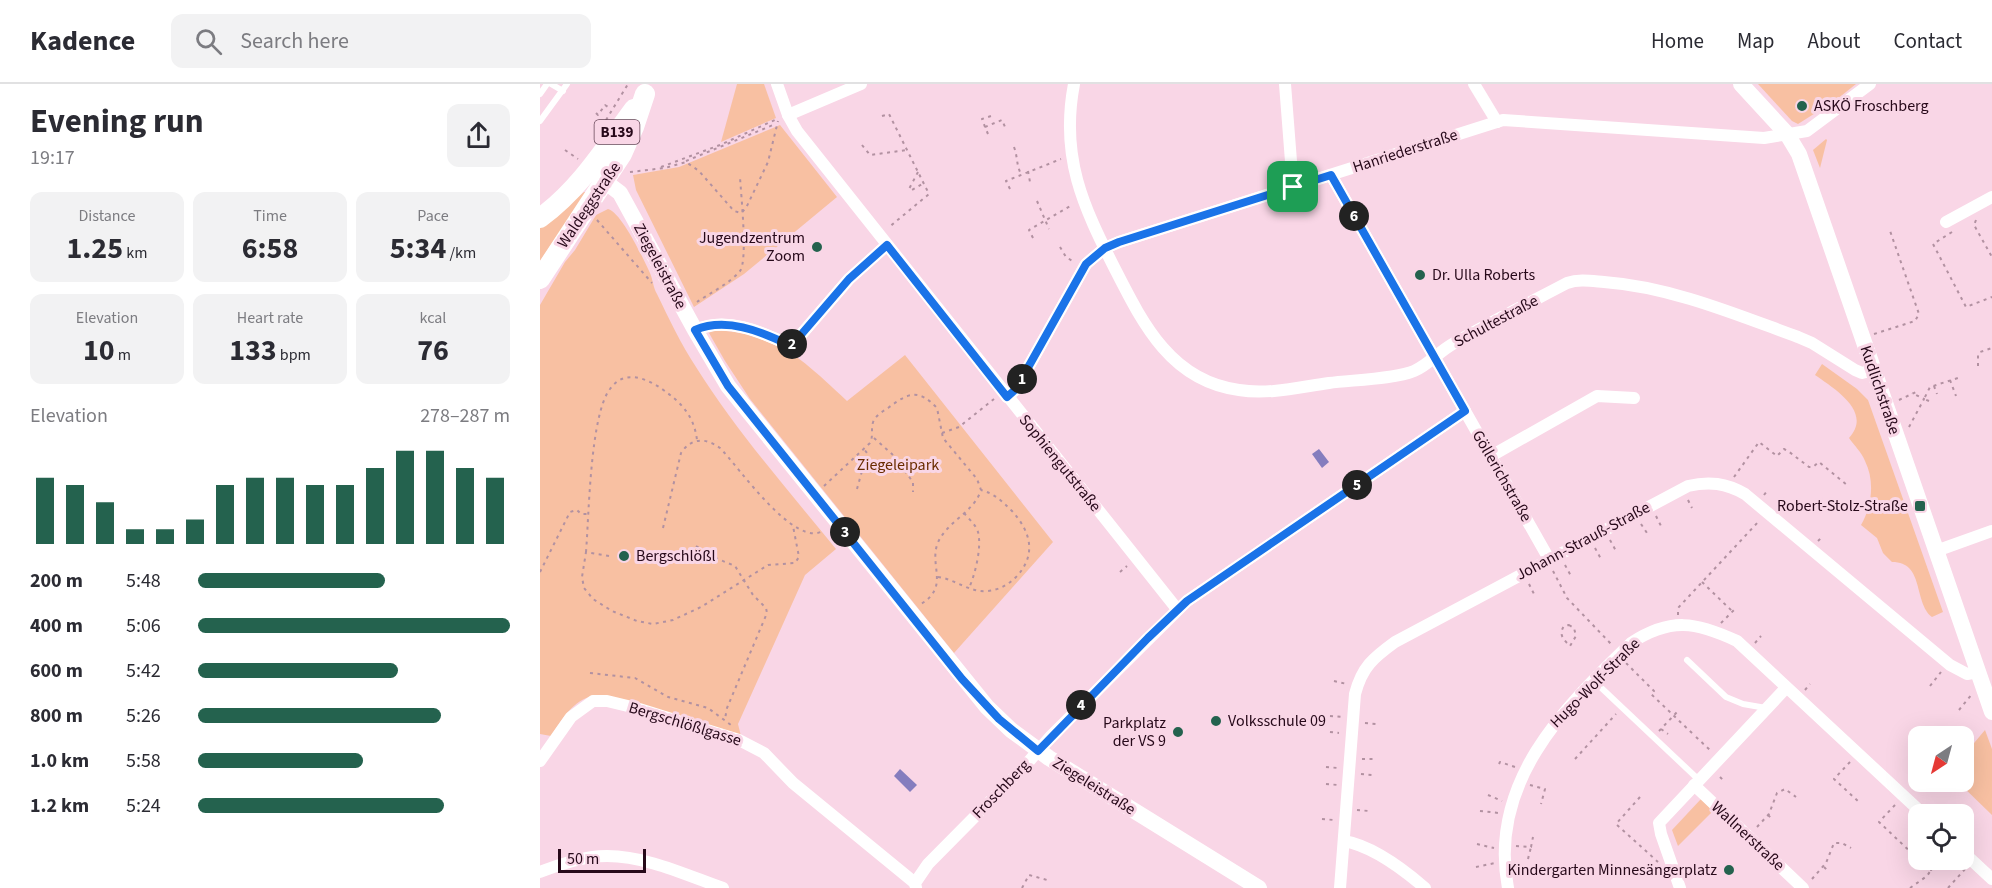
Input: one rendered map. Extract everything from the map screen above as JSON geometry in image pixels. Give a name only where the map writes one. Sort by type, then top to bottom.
[{"type":"main road","name":"Waldeggstraße","points":[[540,218],[566,198],[585,166],[648,89]]},
{"type":"main road","name":"Waldeggstraße","points":[[540,279],[606,181],[632,134],[648,89]]},
{"type":"street","name":"Sophiengutstraße","points":[[777,84],[782,115],[887,245],[1003,396],[1177,609]]},
{"type":"street","points":[[782,115],[861,84]]},
{"type":"street","name":"Schultestraße","points":[[1074,84],[1069,134],[1073,171],[1092,222],[1137,310],[1164,351],[1179,364],[1219,386],[1240,391],[1266,391],[1396,375],[1414,370],[1449,346],[1567,283],[1585,280],[1622,283],[1679,296],[1798,336],[1862,373],[1873,370]]},
{"type":"street","points":[[1285,84],[1293,187]]},
{"type":"street","points":[[1474,84],[1497,122]]},
{"type":"street","name":"Kudlichstraße","points":[[1741,84],[1787,134],[1798,154],[1992,712]]},
{"type":"street","name":"Hanriederstraße","points":[[1003,396],[1016,389],[1086,264],[1105,248],[1119,242],[1503,120],[1764,138],[1807,131],[1870,84]]},
{"type":"street","name":"Ziegeleistraße","points":[[585,166],[620,193],[728,386],[962,679],[999,719],[1038,751],[1258,888]]},
{"type":"street","name":"Göllerichstraße","points":[[1331,175],[1550,562]]},
{"type":"street","points":[[1946,222],[1992,197]]},
{"type":"street","points":[[695,330],[716,324],[738,326],[752,329],[789,345],[793,344],[849,279],[887,245]]},
{"type":"street","points":[[1491,456],[1597,396],[1634,398]]},
{"type":"street","name":"Froschberg","points":[[915,885],[928,864],[1177,609],[1465,411]]},
{"type":"street","name":"Johann-Strauß-Straße","points":[[1340,888],[1355,694],[1364,669],[1395,642],[1550,562],[1677,490],[1700,483],[1722,484],[1755,500],[1950,665],[1967,674],[1978,672]]},
{"type":"street","points":[[1936,551],[1992,531]]},
{"type":"street","name":"Hugo-Wolf-Straße","points":[[1508,888],[1504,860],[1505,836],[1512,805],[1527,764],[1543,737],[1631,643],[1660,628],[1687,625],[1712,629],[1737,641],[1912,804]]},
{"type":"street","points":[[1680,888],[1659,823],[1786,688]]},
{"type":"street","name":"Bergschlößlgasse","points":[[540,761],[571,717],[593,701],[607,701],[636,708],[739,740],[764,753],[794,783],[915,885]]},
{"type":"street","name":"Wallnerstraße","points":[[1696,783],[1805,886]]},
{"type":"street","points":[[1344,841],[1377,854],[1401,868],[1425,888]]},
{"type":"street","points":[[540,872],[579,860],[610,856],[644,862],[723,888]]},
{"type":"street","points":[[1974,862],[1992,879]]},
{"type":"lane","points":[[540,94],[549,84],[562,91]]},
{"type":"lane","points":[[540,121],[567,84]]},
{"type":"lane","points":[[1687,660],[1726,697],[1743,704],[1767,708]]},
{"type":"lane","points":[[1594,681],[1696,783]]},
{"type":"path","points":[[605,121],[628,84]]},
{"type":"path","points":[[596,113],[598,115],[605,105],[611,109]]},
{"type":"path","points":[[882,116],[889,114],[929,194],[884,231]]},
{"type":"path","points":[[627,172],[664,168],[684,162],[773,125],[782,115]]},
{"type":"path","points":[[742,213],[768,162],[776,125],[782,115]]},
{"type":"path","points":[[988,134],[982,119],[994,115]]},
{"type":"path","points":[[985,127],[1002,120],[1005,127]]},
{"type":"path","points":[[661,167],[774,122]]},
{"type":"path","points":[[862,145],[870,155],[907,150]]},
{"type":"path","points":[[1014,147],[1019,159],[1017,165],[1021,174]]},
{"type":"path","points":[[565,150],[585,166]]},
{"type":"path","points":[[1010,189],[1006,181],[1062,159]]},
{"type":"path","points":[[684,162],[699,171],[734,211],[742,213]]},
{"type":"path","points":[[1028,171],[1030,182]]},
{"type":"path","points":[[918,172],[909,189],[912,190],[924,183]]},
{"type":"path","points":[[692,305],[734,277],[742,269],[744,243],[740,177]]},
{"type":"path","points":[[1037,201],[1049,229]]},
{"type":"path","points":[[1033,238],[1029,230],[1074,204]]},
{"type":"path","points":[[1946,222],[1952,234],[1933,244],[1966,306],[1992,297]]},
{"type":"path","points":[[603,224],[633,263],[656,287]]},
{"type":"path","points":[[1974,225],[1992,257]]},
{"type":"path","points":[[1862,338],[1916,321],[1919,314],[1888,228]]},
{"type":"path","points":[[1060,247],[1066,257],[1075,263]]},
{"type":"path","points":[[1978,366],[1978,355],[1992,348]]},
{"type":"path","points":[[697,440],[696,425],[689,414],[663,389],[644,377],[628,377],[620,380],[611,386],[604,398],[593,460],[582,577],[584,588],[605,608],[644,623],[662,622],[688,614],[768,565],[792,564],[798,560],[793,526]]},
{"type":"path","points":[[1904,429],[1911,426],[1930,387],[1958,378]]},
{"type":"path","points":[[1950,380],[1956,396]]},
{"type":"path","points":[[1934,386],[1937,393]]},
{"type":"path","points":[[1897,404],[1902,397],[1918,391]]},
{"type":"path","points":[[1912,393],[1929,401]]},
{"type":"path","points":[[820,489],[864,449],[873,437],[873,422],[876,416],[909,394],[924,397],[937,408],[946,442],[977,479],[981,490],[978,498],[945,531],[938,543],[936,585],[930,596],[915,607]]},
{"type":"path","points":[[942,433],[959,428],[1003,396]]},
{"type":"path","points":[[873,437],[884,446],[913,482],[913,492]]},
{"type":"path","points":[[663,528],[681,453],[686,445],[697,440],[714,444],[720,448],[767,503],[793,526],[815,535],[824,530]]},
{"type":"path","points":[[1732,479],[1759,442],[1777,456],[1784,449],[1809,467],[1819,462],[1847,485]]},
{"type":"path","points":[[856,489],[867,453],[864,449]]},
{"type":"path","points":[[1762,497],[1768,489]]},
{"type":"path","points":[[938,577],[955,580],[969,588],[988,591],[1004,586],[1023,568],[1030,553],[1030,540],[1016,516],[994,495],[981,490]]},
{"type":"path","points":[[1689,502],[1692,508]]},
{"type":"path","points":[[540,572],[570,512],[577,510],[581,514],[589,514]]},
{"type":"path","points":[[963,513],[974,525],[979,536],[976,566],[969,588]]},
{"type":"path","points":[[1677,611],[1763,516]]},
{"type":"path","points":[[1657,519],[1661,526]]},
{"type":"path","points":[[1641,524],[1647,533]]},
{"type":"path","points":[[1612,544],[1616,551]]},
{"type":"path","points":[[590,673],[635,678],[668,698],[708,708],[724,719],[767,613],[743,581],[735,566],[696,546]]},
{"type":"path","points":[[1597,551],[1601,559]]},
{"type":"path","points":[[586,552],[609,556]]},
{"type":"path","points":[[1550,562],[1567,598],[1615,648]]},
{"type":"path","points":[[1120,572],[1131,563]]},
{"type":"path","points":[[1566,569],[1571,576]]},
{"type":"path","points":[[1526,579],[1535,596]]},
{"type":"path","points":[[1702,582],[1733,610],[1724,620]]},
{"type":"path","points":[[1569,625],[1574,628],[1576,636],[1570,646],[1562,638],[1561,632],[1564,626],[1569,625]]},
{"type":"path","points":[[1756,642],[1761,636]]},
{"type":"path","points":[[1630,666],[1654,691],[1651,694],[1693,734]]},
{"type":"path","points":[[1930,686],[1943,670]]},
{"type":"path","points":[[1334,681],[1344,683]]},
{"type":"path","points":[[1807,688],[1810,684]]},
{"type":"path","points":[[1959,710],[1972,694]]},
{"type":"path","points":[[1575,759],[1622,708]]},
{"type":"path","points":[[1653,738],[1678,711]]},
{"type":"path","points":[[1330,716],[1341,717]]},
{"type":"path","points":[[1364,723],[1376,723]]},
{"type":"path","points":[[1661,729],[1668,734]]},
{"type":"path","points":[[1330,732],[1338,733]]},
{"type":"path","points":[[1696,737],[1710,750]]},
{"type":"path","points":[[1364,759],[1373,759]]},
{"type":"path","points":[[1499,764],[1500,762],[1513,766]]},
{"type":"path","points":[[1849,764],[1834,779],[1860,803]]},
{"type":"path","points":[[1326,767],[1338,768]]},
{"type":"path","points":[[1715,772],[1725,782]]},
{"type":"path","points":[[1360,774],[1372,775]]},
{"type":"path","points":[[1326,784],[1335,785]]},
{"type":"path","points":[[1525,784],[1545,789],[1541,804]]},
{"type":"path","points":[[1753,832],[1768,815],[1777,793],[1781,790],[1788,791],[1796,797]]},
{"type":"path","points":[[1488,795],[1505,802]]},
{"type":"path","points":[[1640,797],[1616,824],[1657,862],[1663,860]]},
{"type":"path","points":[[1894,806],[1879,822],[1908,848]]},
{"type":"path","points":[[1360,810],[1369,811]]},
{"type":"path","points":[[1480,811],[1502,814]]},
{"type":"path","points":[[1768,815],[1773,820]]},
{"type":"path","points":[[1322,819],[1338,821]]},
{"type":"path","points":[[1528,859],[1533,837]]},
{"type":"path","points":[[1805,886],[1824,867],[1834,843],[1842,843],[1851,848]]},
{"type":"path","points":[[1476,844],[1497,849]]},
{"type":"path","points":[[1510,845],[1531,847]]},
{"type":"path","points":[[1476,867],[1498,863]]},
{"type":"path","points":[[1824,867],[1828,871]]},
{"type":"path","points":[[1910,888],[1927,876],[1931,870]]},
{"type":"path","points":[[1948,888],[1963,871]]},
{"type":"path","points":[[1022,888],[1029,875],[1047,880]]},
{"type":"green space","points":[[737,84],[764,84],[776,118],[721,142]]},
{"type":"green space","name":"ASKÖ Froschberg","points":[[1758,84],[1856,84],[1836,100],[1798,124],[1792,121]]},
{"type":"green space","points":[[780,125],[837,197],[744,274],[694,307],[636,190],[633,175],[679,167]]},
{"type":"green space","points":[[1827,140],[1820,168],[1813,150]]},
{"type":"green space","points":[[584,192],[587,192],[540,261],[540,228]]},
{"type":"green space","points":[[608,209],[614,212],[632,237],[675,331],[728,415],[836,549],[805,575],[738,724],[741,736],[639,704],[600,696],[589,697],[577,704],[567,713],[551,736],[540,734],[540,305],[596,215]]},
{"type":"green space","name":"Ziegeleipark","points":[[714,330],[755,337],[788,351],[817,373],[847,401],[905,355],[1053,542],[954,653],[750,399],[709,333]]},
{"type":"green space","points":[[1822,364],[1857,389],[1868,400],[1943,612],[1932,617],[1922,602],[1910,568],[1892,562],[1883,553],[1877,538],[1861,525],[1870,502],[1871,485],[1864,458],[1849,438],[1857,419],[1854,410],[1841,394],[1815,375]]},
{"type":"green space","points":[[1985,730],[1992,749],[1992,815],[1968,792],[1974,792],[1974,743]]},
{"type":"green space","points":[[1701,799],[1713,811],[1678,846],[1672,830]]},
{"type":"shaded area","points":[[1319,449],[1329,462],[1322,468],[1312,454]]},
{"type":"shaded area","points":[[900,769],[917,785],[910,792],[894,776]]},
{"type":"place","name":"ASKÖ Froschberg","points":[[1802,106]]},
{"type":"place","name":"Jugendzentrum Zoom","points":[[817,247]]},
{"type":"place","name":"Dr. Ulla Roberts","points":[[1420,275]]},
{"type":"place","name":"Robert-Stolz-Straße","points":[[1920,506]]},
{"type":"place","name":"Bergschlößl","points":[[624,556]]},
{"type":"place","name":"Volksschule 09","points":[[1216,721]]},
{"type":"place","name":"Parkplatz der VS 9","points":[[1178,732]]},
{"type":"place","name":"Kindergarten Minnesängerplatz","points":[[1729,870]]},
{"type":"route","points":[[1331,175],[1465,411],[1187,601],[1169,616],[1038,751],[999,719],[962,679],[728,386],[695,330],[716,324],[738,326],[752,329],[789,345],[793,344],[849,279],[887,245],[1007,397],[1016,389],[1086,264],[1105,248],[1293,187],[1331,175]]}]
